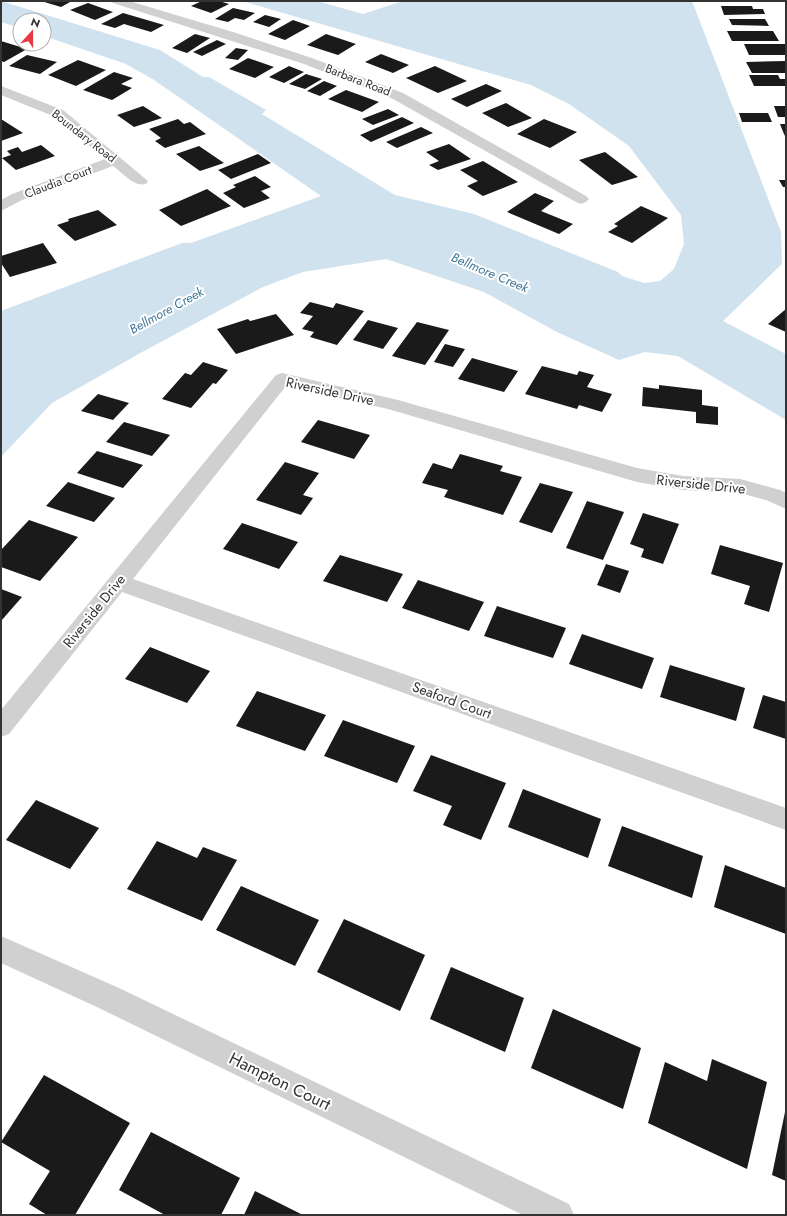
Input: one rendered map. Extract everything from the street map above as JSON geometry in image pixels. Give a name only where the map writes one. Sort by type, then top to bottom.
[{"type":"street","name":"Barbara Road","points":[[117,1],[308,60],[398,96],[581,199]]},
{"type":"street","name":"Boundary Road","points":[[1,90],[58,113],[141,181]]},
{"type":"street","name":"Claudia Court","points":[[1,206],[17,197],[115,160]]},
{"type":"street","name":"Riverside Drive","points":[[1,726],[282,379],[391,404],[637,476],[683,484],[740,486],[773,495],[786,502]]},
{"type":"street","name":"Seaford Court","points":[[117,582],[786,819]]},
{"type":"street","name":"Hampton Court","points":[[1,948],[558,1215]]},
{"type":"water","points":[[1,1],[37,12],[12,12],[12,25],[1,22]]},
{"type":"water","name":"Bellmore Creek","points":[[242,1],[317,1],[363,14],[403,1],[692,1],[781,232],[782,264],[723,321],[786,354],[786,420],[678,356],[645,352],[619,360],[557,332],[484,292],[386,259],[303,272],[263,287],[144,351],[52,403],[1,457],[1,311],[182,243],[191,243],[321,196],[154,80],[126,64],[52,39],[52,17],[160,50],[203,77],[209,77],[266,110],[262,114],[395,195],[474,214],[618,272],[622,276],[644,283],[660,281],[674,269],[684,244],[681,215],[629,146],[569,104],[531,85]]},
{"type":"building","points":[[41,1],[72,1],[61,7]]},
{"type":"building","points":[[202,1],[219,1],[229,4],[211,13],[191,6]]},
{"type":"building","points":[[88,3],[113,12],[95,20],[70,10]]},
{"type":"building","points":[[721,6],[752,6],[753,9],[763,9],[765,14],[724,15]]},
{"type":"building","points":[[233,8],[255,13],[244,20],[235,18],[228,22],[215,19]]},
{"type":"building","points":[[123,13],[164,25],[151,32],[124,24],[115,28],[101,24]]},
{"type":"building","points":[[265,15],[281,19],[269,27],[253,22]]},
{"type":"building","points":[[729,19],[765,19],[769,26],[732,25]]},
{"type":"building","points":[[293,20],[310,26],[285,40],[268,34]]},
{"type":"building","points":[[727,31],[773,31],[779,41],[732,41]]},
{"type":"building","points":[[195,34],[210,38],[187,53],[172,48]]},
{"type":"building","points":[[326,34],[356,44],[338,55],[307,45]]},
{"type":"building","points":[[217,40],[226,44],[202,56],[193,52]]},
{"type":"building","points":[[1,41],[12,44],[12,52],[22,52],[4,62],[1,61]]},
{"type":"building","points":[[744,44],[786,44],[786,55],[749,55]]},
{"type":"building","points":[[236,48],[248,50],[238,60],[225,58]]},
{"type":"building","points":[[381,54],[409,65],[393,73],[365,62]]},
{"type":"building","points":[[27,55],[57,62],[40,74],[9,66]]},
{"type":"building","points":[[248,58],[274,67],[255,78],[229,69]]},
{"type":"building","points":[[78,60],[106,70],[76,86],[48,75]]},
{"type":"building","points":[[786,61],[786,73],[752,73],[746,62]]},
{"type":"building","points":[[289,66],[304,72],[284,83],[269,77]]},
{"type":"building","points":[[435,66],[467,81],[438,93],[406,78]]},
{"type":"building","points":[[114,72],[133,78],[121,84],[132,88],[112,100],[83,90]]},
{"type":"building","points":[[306,74],[322,79],[305,89],[289,84]]},
{"type":"building","points":[[749,75],[778,75],[780,79],[786,79],[786,86],[754,86]]},
{"type":"building","points":[[324,81],[337,86],[320,96],[307,91]]},
{"type":"building","points":[[486,84],[502,91],[467,107],[451,99]]},
{"type":"building","points":[[346,90],[379,102],[362,112],[328,99]]},
{"type":"building","points":[[506,103],[532,118],[508,127],[482,113]]},
{"type":"building","points":[[143,106],[162,118],[134,127],[117,115]]},
{"type":"building","points":[[774,106],[786,106],[786,117],[778,117]]},
{"type":"building","points":[[388,109],[399,115],[373,125],[362,119]]},
{"type":"building","points":[[739,113],[768,113],[772,122],[742,122]]},
{"type":"building","points":[[402,117],[414,123],[371,142],[360,135]]},
{"type":"building","points":[[1,119],[23,133],[1,141]]},
{"type":"building","points":[[178,119],[184,124],[190,122],[206,134],[165,148],[155,141],[161,138],[149,129]]},
{"type":"building","points":[[544,119],[577,132],[550,148],[517,134]]},
{"type":"building","points":[[780,124],[786,124],[786,138],[784,134]]},
{"type":"building","points":[[421,127],[433,133],[397,148],[386,142]]},
{"type":"building","points":[[449,144],[471,159],[438,170],[429,165],[439,161],[426,152]]},
{"type":"building","points":[[41,145],[55,156],[16,170],[2,158],[11,155],[7,151],[18,147],[22,152]]},
{"type":"building","points":[[199,146],[224,163],[200,171],[176,154]]},
{"type":"building","points":[[605,152],[638,177],[612,185],[579,160]]},
{"type":"building","points":[[258,154],[271,163],[231,179],[218,170]]},
{"type":"building","points":[[483,161],[518,182],[483,196],[467,186],[478,181],[460,170]]},
{"type":"building","points":[[255,176],[271,187],[261,191],[270,198],[244,208],[223,193],[236,187],[233,185]]},
{"type":"building","points":[[779,180],[786,180],[786,187],[783,187]]},
{"type":"building","points":[[207,189],[231,206],[181,226],[159,210]]},
{"type":"building","points":[[535,193],[554,201],[541,211],[573,224],[559,234],[507,212]]},
{"type":"building","points":[[641,206],[668,218],[632,243],[608,232],[618,226],[614,224]]},
{"type":"building","points":[[98,210],[117,225],[75,241],[57,225],[69,221],[68,219]]},
{"type":"building","points":[[43,243],[57,263],[10,277],[1,263],[1,256]]},
{"type":"building","points":[[310,302],[333,308],[336,303],[364,311],[337,345],[310,337],[314,332],[302,329],[313,316],[300,313]]},
{"type":"building","points":[[786,309],[786,332],[768,324]]},
{"type":"building","points":[[276,314],[294,335],[236,354],[217,329],[248,319],[250,321]]},
{"type":"building","points":[[368,320],[398,328],[383,349],[353,340]]},
{"type":"building","points":[[417,322],[449,330],[425,365],[392,356]]},
{"type":"building","points":[[445,344],[465,349],[453,367],[434,362]]},
{"type":"building","points":[[472,358],[518,371],[504,392],[458,379]]},
{"type":"building","points":[[203,362],[228,370],[216,384],[213,383],[191,408],[162,399],[185,373],[191,375]]},
{"type":"building","points":[[542,366],[577,375],[579,371],[594,375],[587,387],[612,394],[602,412],[579,405],[577,409],[525,394]]},
{"type":"building","points":[[659,385],[702,390],[702,405],[718,407],[718,425],[696,423],[696,412],[642,406],[643,387],[659,389]]},
{"type":"building","points":[[98,394],[129,403],[113,420],[81,411]]},
{"type":"building","points":[[318,420],[370,435],[354,459],[301,442]]},
{"type":"building","points":[[124,422],[170,435],[152,456],[106,442]]},
{"type":"building","points":[[97,451],[143,465],[123,488],[77,473]]},
{"type":"building","points":[[460,454],[503,466],[500,471],[522,477],[503,515],[444,497],[448,490],[422,483],[433,463],[452,469]]},
{"type":"building","points":[[285,462],[319,473],[303,495],[313,498],[301,515],[256,500]]},
{"type":"building","points":[[68,482],[115,498],[94,522],[46,506]]},
{"type":"building","points":[[540,483],[573,492],[552,533],[519,522]]},
{"type":"building","points":[[587,501],[624,512],[603,560],[566,548]]},
{"type":"building","points":[[643,513],[679,524],[663,564],[641,557],[644,549],[630,544]]},
{"type":"building","points":[[29,520],[78,537],[40,581],[1,567],[1,550]]},
{"type":"building","points":[[242,523],[298,542],[279,569],[223,549]]},
{"type":"building","points":[[720,545],[783,563],[769,612],[744,604],[750,586],[711,574]]},
{"type":"building","points":[[340,555],[403,574],[387,602],[323,581]]},
{"type":"building","points":[[606,564],[629,571],[620,593],[597,585]]},
{"type":"building","points":[[418,580],[484,602],[469,631],[402,608]]},
{"type":"building","points":[[1,589],[22,597],[1,621]]},
{"type":"building","points":[[497,606],[566,628],[553,658],[484,636]]},
{"type":"building","points":[[582,634],[654,658],[642,689],[569,664]]},
{"type":"building","points":[[150,647],[210,671],[187,703],[125,679]]},
{"type":"building","points":[[670,665],[745,688],[736,721],[660,697]]},
{"type":"building","points":[[257,691],[326,715],[305,751],[236,726]]},
{"type":"building","points":[[763,695],[786,702],[786,739],[753,728]]},
{"type":"building","points":[[343,720],[415,746],[397,783],[324,756]]},
{"type":"building","points":[[431,755],[506,783],[481,840],[443,825],[452,806],[413,791]]},
{"type":"building","points":[[523,789],[601,819],[588,858],[508,827]]},
{"type":"building","points":[[36,800],[99,828],[70,869],[6,840]]},
{"type":"building","points":[[622,826],[703,856],[692,898],[608,866]]},
{"type":"building","points":[[157,841],[197,858],[203,847],[237,860],[202,921],[127,889]]},
{"type":"building","points":[[725,865],[786,888],[786,934],[714,907]]},
{"type":"building","points":[[241,886],[319,920],[295,966],[216,930]]},
{"type":"building","points":[[344,919],[425,955],[400,1011],[317,972]]},
{"type":"building","points":[[451,967],[524,998],[505,1052],[430,1019]]},
{"type":"building","points":[[553,1009],[641,1048],[623,1109],[531,1068]]},
{"type":"building","points":[[712,1059],[767,1082],[747,1169],[648,1123],[665,1062],[707,1081]]},
{"type":"building","points":[[44,1075],[130,1123],[75,1215],[47,1215],[29,1204],[50,1171],[1,1142]]},
{"type":"building","points":[[786,1112],[786,1181],[772,1175]]},
{"type":"building","points":[[151,1132],[240,1178],[221,1215],[165,1215],[119,1190]]},
{"type":"building","points":[[255,1191],[303,1215],[244,1215]]}]
